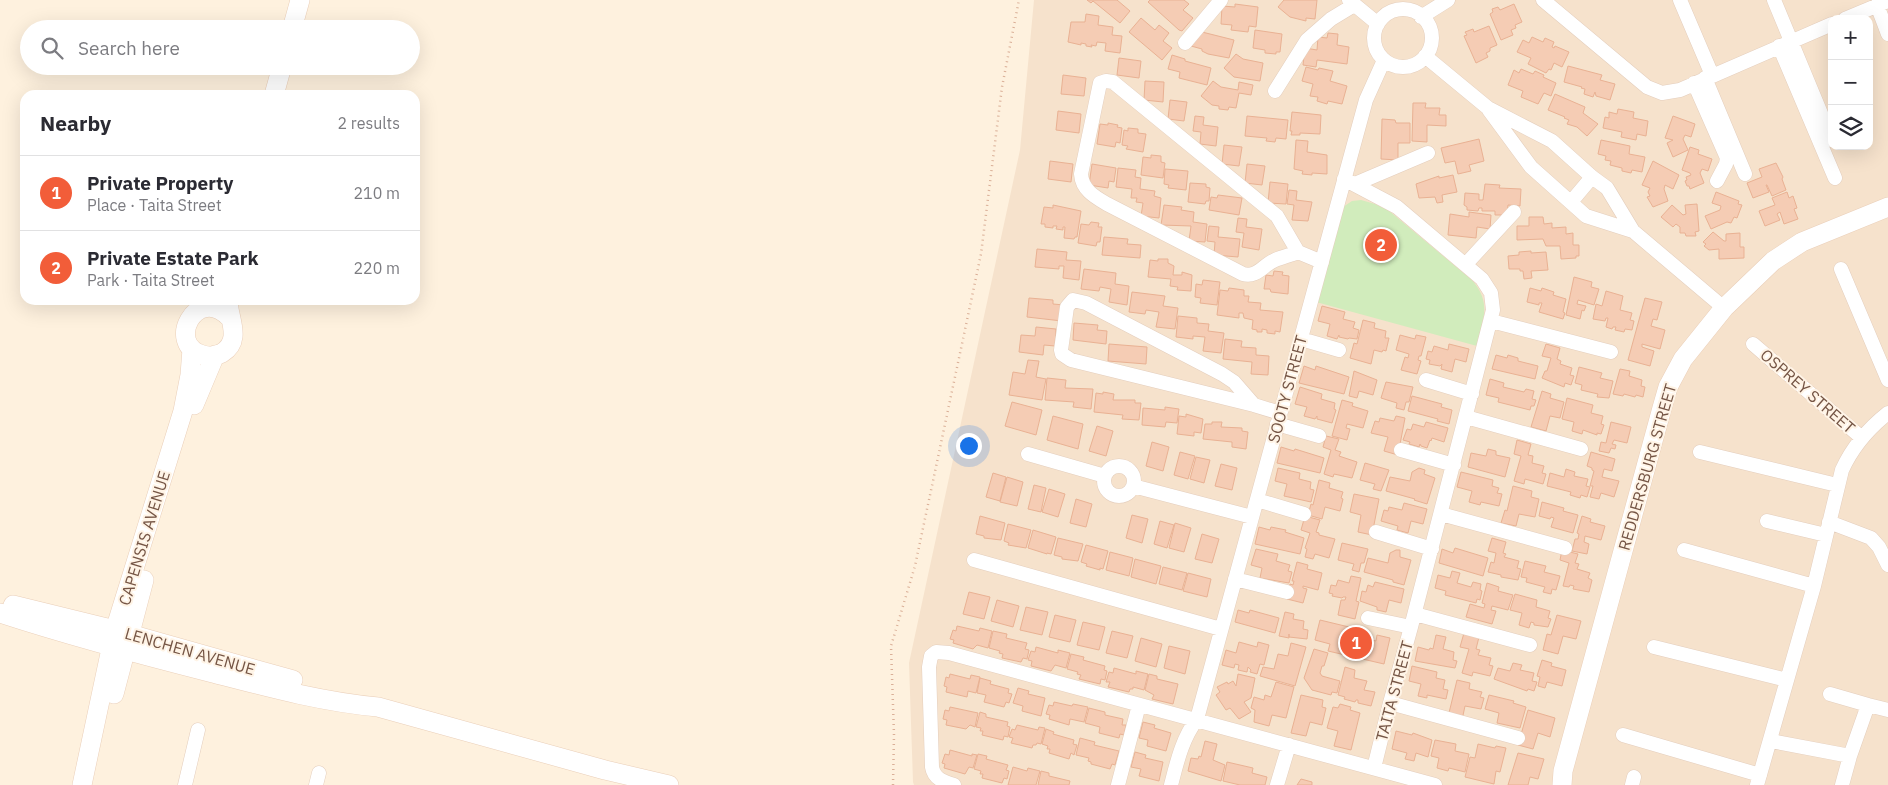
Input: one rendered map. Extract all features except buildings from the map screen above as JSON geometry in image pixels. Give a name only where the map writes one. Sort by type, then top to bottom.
[{"type":"street","points":[[294,20],[300,0]]},
{"type":"street","points":[[1185,43],[1220,0]]},
{"type":"street","points":[[1421,17],[1448,0]]},
{"type":"street","points":[[1543,0],[1655,92],[1668,93],[1680,90],[1828,26]]},
{"type":"street","points":[[1680,0],[1727,158],[1717,181]]},
{"type":"street","points":[[1774,0],[1835,178]]},
{"type":"street","points":[[1783,0],[1789,42],[1828,131]]},
{"type":"street","points":[[1275,91],[1307,40],[1351,2],[1378,24]]},
{"type":"street","points":[[1854,15],[1883,2],[1888,34]]},
{"type":"street","points":[[1393,11],[1408,11],[1421,17],[1428,24],[1431,34],[1431,44],[1425,56],[1413,65],[1403,67],[1393,66],[1384,60],[1378,53],[1374,43],[1374,33],[1378,24],[1384,16],[1393,11]]},
{"type":"street","points":[[1425,56],[1488,108],[1545,135],[1607,188],[1633,231],[1724,308]]},
{"type":"street","name":"SOOTY STREET","points":[[1171,785],[1182,745],[1197,719],[1300,339],[1322,262],[1350,182],[1368,94],[1384,60]]},
{"type":"street","points":[[275,90],[280,75]]},
{"type":"street","points":[[1704,79],[1745,174]]},
{"type":"street","points":[[1298,252],[1273,260],[1256,274],[1250,276],[1107,204],[1090,193],[1083,185],[1081,174],[1100,83],[1106,81],[1113,82],[1277,216],[1298,252],[1322,262]]},
{"type":"street","points":[[1488,108],[1528,163],[1586,216],[1633,231]]},
{"type":"street","points":[[1350,182],[1428,153]]},
{"type":"street","points":[[1571,202],[1592,177]]},
{"type":"street","name":"TAITA STREET","points":[[1350,182],[1397,207],[1466,264],[1482,279],[1491,294],[1493,310],[1432,549],[1390,703],[1380,770]]},
{"type":"street","name":"REDDERSBURG STREET","points":[[1560,780],[1668,387],[1683,359],[1724,308],[1773,261],[1793,248],[1888,207]]},
{"type":"street","points":[[1466,264],[1514,212]]},
{"type":"street","points":[[1841,268],[1888,380]]},
{"type":"street","points":[[1254,405],[1234,382],[1222,374],[1095,307],[1077,300],[1070,302],[1067,307],[1061,350],[1062,354],[1071,360],[1254,405],[1279,419],[1319,436]]},
{"type":"street","points":[[203,305],[194,313],[186,326],[185,335],[192,349],[204,355],[215,355],[229,347],[233,340],[233,324],[229,308],[224,312],[207,305]]},
{"type":"street","points":[[1491,321],[1611,352]]},
{"type":"street","points":[[1300,339],[1339,350]]},
{"type":"street","name":"OSPREY STREET","points":[[1753,344],[1862,438]]},
{"type":"street","name":"CAPENSIS AVENUE","points":[[82,785],[183,411],[190,375],[192,349]]},
{"type":"street","name":"CAPENSIS AVENUE","points":[[91,785],[120,640],[193,406],[215,355]]},
{"type":"street","points":[[1426,380],[1472,394]]},
{"type":"street","name":"OSPREY STREET","points":[[1623,735],[1759,780],[1814,586],[1838,485],[1846,460],[1862,438],[1888,413]]},
{"type":"street","points":[[1466,417],[1581,449]]},
{"type":"street","points":[[1401,450],[1454,464]]},
{"type":"street","points":[[1700,452],[1838,485]]},
{"type":"street","points":[[1028,454],[1105,476]]},
{"type":"street","points":[[1116,466],[1126,468],[1133,475],[1133,486],[1127,493],[1117,495],[1108,490],[1104,481],[1105,476],[1108,471],[1116,466]]},
{"type":"street","points":[[1133,486],[1252,518]]},
{"type":"street","points":[[1257,500],[1304,514]]},
{"type":"street","points":[[1441,514],[1565,548]]},
{"type":"street","points":[[1767,521],[1828,528],[1871,538],[1876,541],[1888,565]]},
{"type":"street","points":[[1376,532],[1432,549]]},
{"type":"street","points":[[1684,550],[1814,586]]},
{"type":"street","points":[[974,560],[1221,629]]},
{"type":"street","points":[[1235,579],[1286,592]]},
{"type":"street","name":"LENCHEN AVENUE","points":[[0,600],[120,640]]},
{"type":"street","name":"LENCHEN AVENUE","points":[[0,613],[354,696],[378,708],[605,770],[669,785]]},
{"type":"street","points":[[1368,618],[1413,620],[1530,645]]},
{"type":"street","points":[[1654,647],[1787,680]]},
{"type":"street","points":[[954,785],[938,778],[933,773],[932,767],[929,666],[932,656],[936,652],[949,653],[1197,719],[1435,785]]},
{"type":"street","points":[[1830,694],[1888,710]]},
{"type":"street","points":[[1390,703],[1518,738]]},
{"type":"street","points":[[1118,785],[1139,705]]},
{"type":"street","points":[[1842,785],[1868,705]]},
{"type":"street","points":[[184,785],[198,730]]},
{"type":"street","points":[[1771,740],[1850,756]]},
{"type":"street","points":[[1277,785],[1289,745]]},
{"type":"street","points":[[1380,770],[1382,785]]},
{"type":"path","points":[[893,785],[894,735],[891,646],[915,566],[981,254],[1002,87],[1019,0]]},
{"type":"shaded area","points":[[1034,0],[1888,0],[1888,785],[914,785],[909,663],[1020,150]]},
{"type":"green space","points":[[1361,200],[1388,210],[1472,280],[1482,296],[1484,304],[1483,320],[1477,346],[1316,302],[1343,207],[1352,201]]},
{"type":"place","name":"Private Estate Park","points":[[1381,245]]},
{"type":"place","name":"Private Property","points":[[1356,643]]}]
